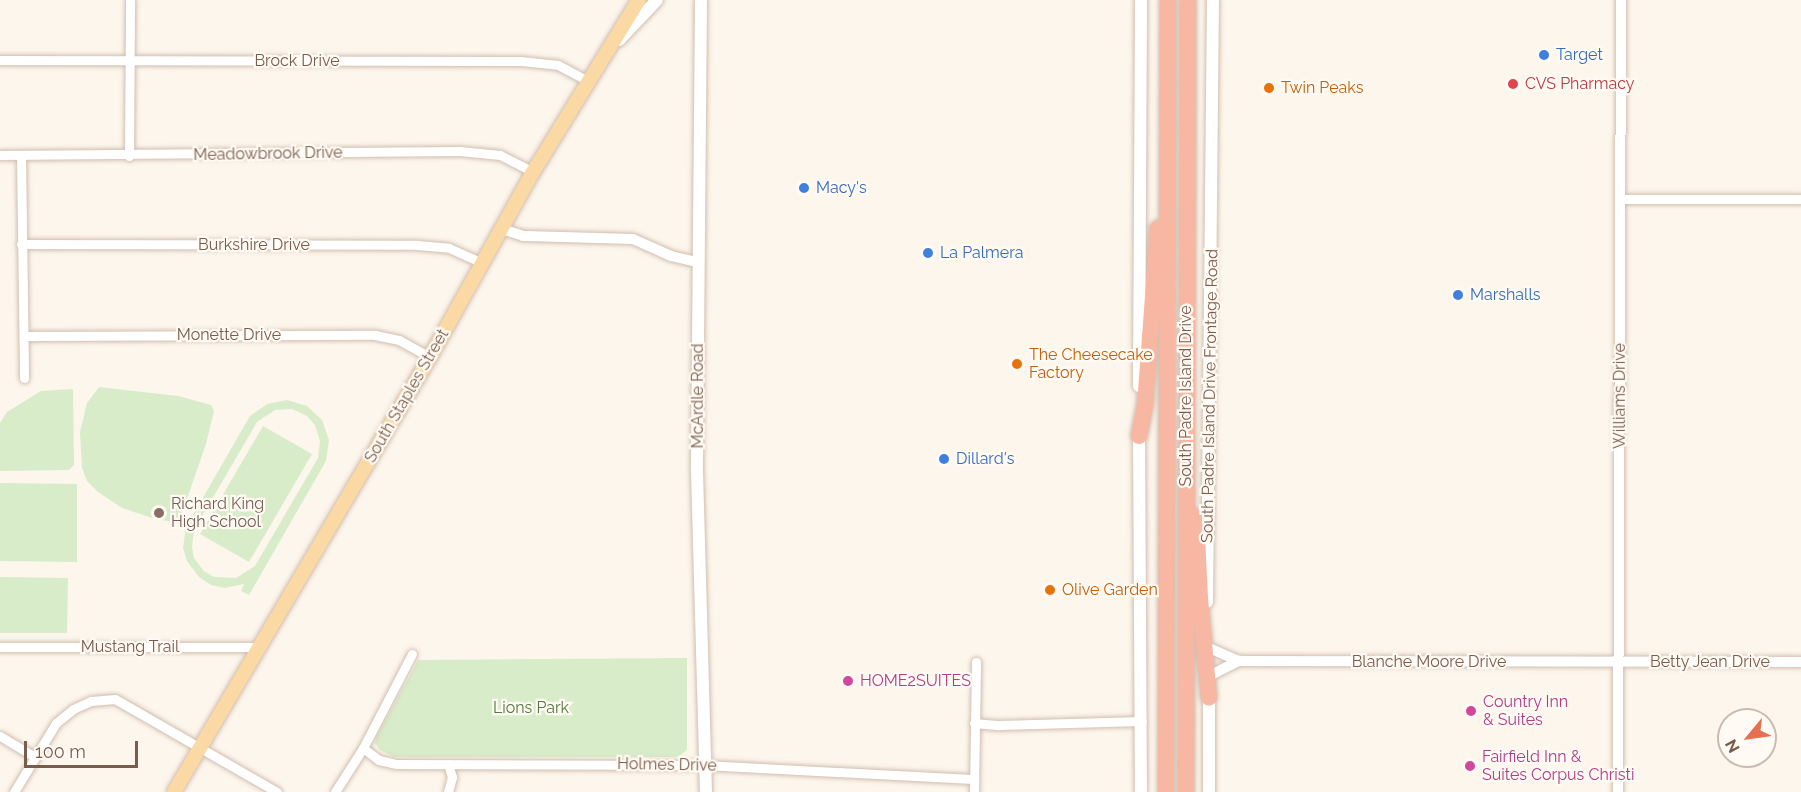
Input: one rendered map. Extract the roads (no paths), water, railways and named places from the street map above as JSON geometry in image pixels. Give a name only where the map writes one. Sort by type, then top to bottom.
[{"type":"highway","name":"South Padre Island Drive","points":[[1166,792],[1168,0]]},
{"type":"highway","name":"South Padre Island Drive","points":[[1186,792],[1188,0]]},
{"type":"highway","points":[[1139,436],[1145,405],[1159,222],[1167,196]]},
{"type":"highway","points":[[1186,403],[1194,448],[1200,598],[1209,698]]},
{"type":"main road","name":"South Staples Street","points":[[174,792],[430,357],[533,172],[639,0]]},
{"type":"main road","points":[[608,51],[657,0]]},
{"type":"main road","name":"McArdle Road","points":[[701,0],[698,481],[705,792]]},
{"type":"main road","points":[[1141,0],[1139,436],[1141,792]]},
{"type":"main road","name":"South Padre Island Drive Frontage Road","points":[[1209,792],[1207,647],[1213,0]]},
{"type":"street","points":[[129,156],[130,0]]},
{"type":"street","name":"Williams Drive","points":[[1618,792],[1621,0]]},
{"type":"street","name":"Brock Drive","points":[[0,60],[522,61],[558,65],[590,82]]},
{"type":"street","name":"Meadowbrook Drive","points":[[0,155],[129,156],[460,151],[500,155],[533,172]]},
{"type":"street","points":[[21,155],[24,378]]},
{"type":"street","points":[[1620,199],[1801,199]]},
{"type":"street","points":[[502,229],[523,237],[633,239],[671,256],[698,262]]},
{"type":"street","name":"Burkshire Drive","points":[[21,244],[417,245],[449,248],[483,263]]},
{"type":"street","name":"Monette Drive","points":[[24,336],[375,335],[399,340],[430,357]]},
{"type":"street","name":"Mustang Trail","points":[[0,647],[261,647]]},
{"type":"street","name":"Blanche Moore Drive","points":[[1207,647],[1239,662]]},
{"type":"street","points":[[335,792],[363,748],[412,654]]},
{"type":"street","points":[[974,792],[976,662]]},
{"type":"street","name":"Blanche Moore Drive","points":[[1209,676],[1239,662],[1619,662]]},
{"type":"street","name":"Betty Jean Drive","points":[[1619,662],[1801,662]]},
{"type":"street","points":[[14,792],[56,723],[73,709],[91,701],[115,699],[277,792]]},
{"type":"street","points":[[974,723],[999,725],[1142,721]]},
{"type":"street","points":[[0,736],[35,757]]},
{"type":"street","name":"Holmes Drive","points":[[363,748],[379,760],[397,764],[704,765],[974,779]]},
{"type":"street","points":[[448,764],[452,777],[448,792]]},
{"type":"place","name":"Target","points":[[1544,55]]},
{"type":"place","name":"CVS Pharmacy","points":[[1513,84]]},
{"type":"place","name":"Twin Peaks","points":[[1269,88]]},
{"type":"place","name":"Macy's","points":[[804,188]]},
{"type":"place","name":"La Palmera","points":[[928,253]]},
{"type":"place","name":"Marshalls","points":[[1458,295]]},
{"type":"place","name":"The Cheesecake Factory","points":[[1017,364]]},
{"type":"place","name":"Dillard's","points":[[944,459]]},
{"type":"place","name":"Richard King High School","points":[[159,513]]},
{"type":"place","name":"Olive Garden","points":[[1050,590]]},
{"type":"place","name":"HOME2SUITES","points":[[848,681]]},
{"type":"place","name":"Country Inn & Suites","points":[[1471,711]]},
{"type":"place","name":"Fairfield Inn & Suites Corpus Christi","points":[[1470,766]]},
{"type":"park label","name":"Lions Park","points":[[531,708]]}]
